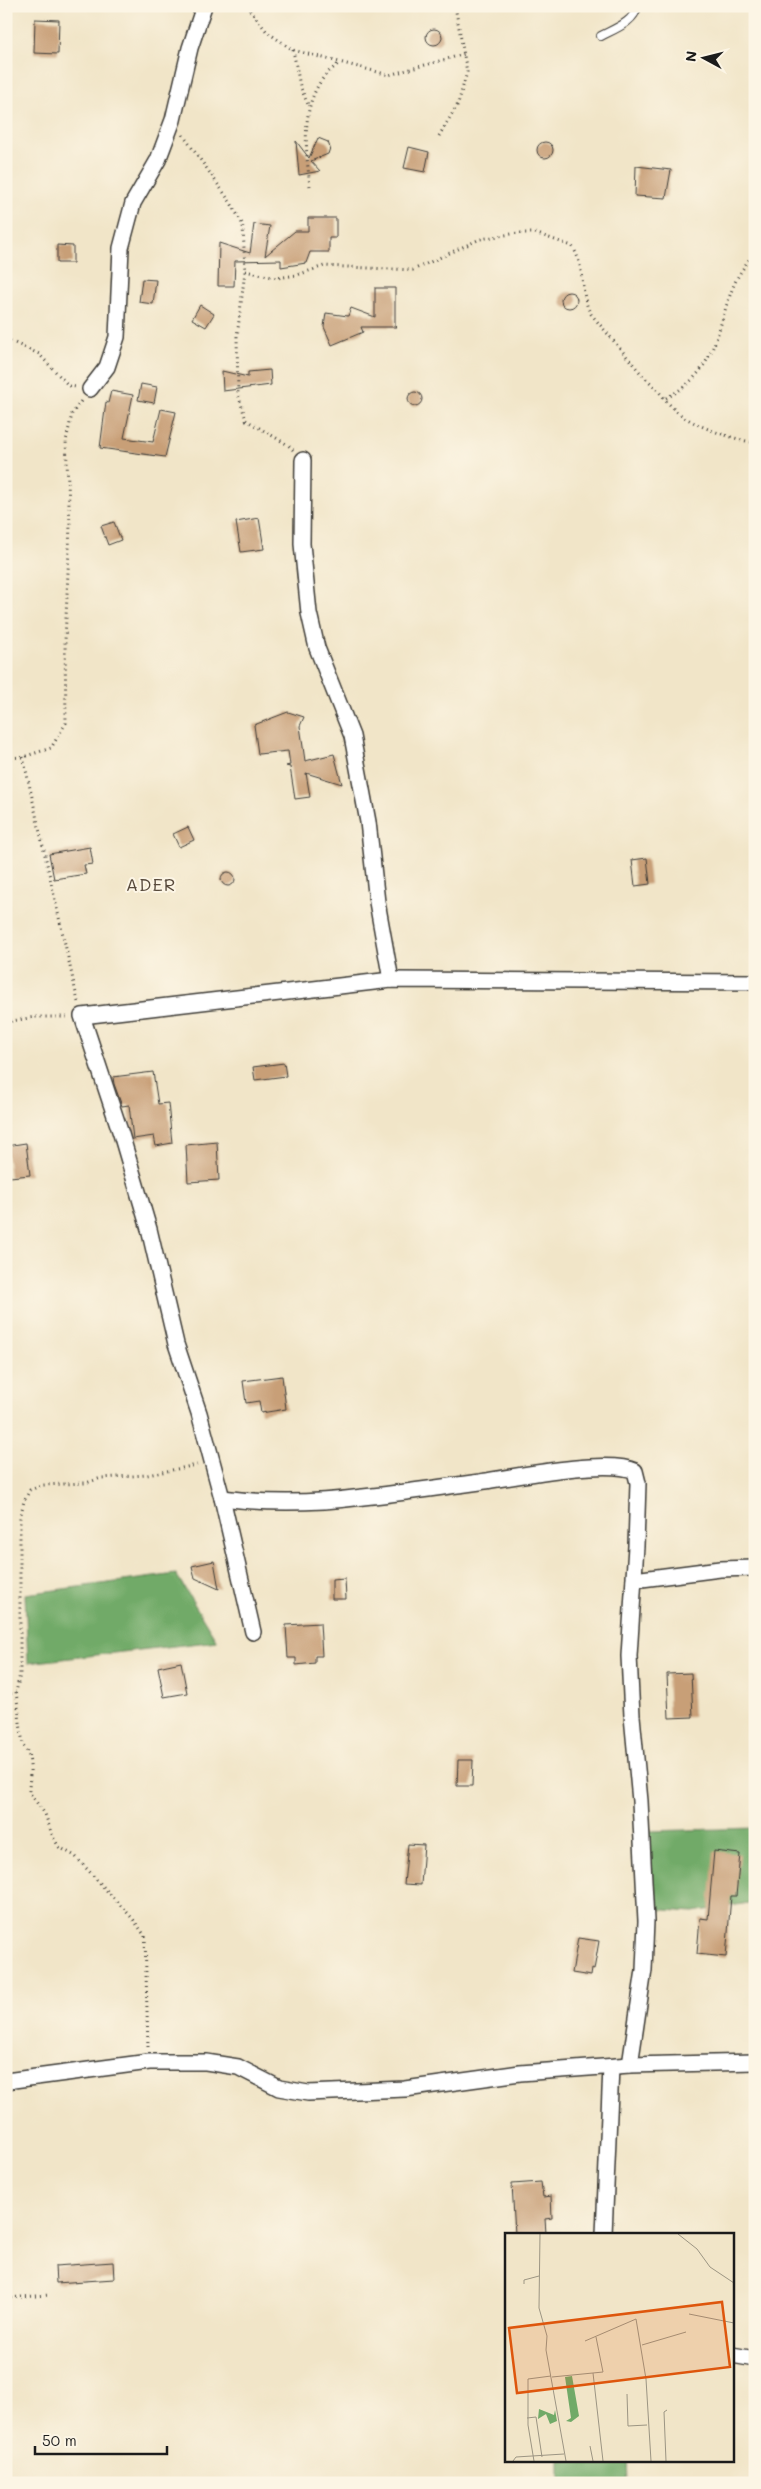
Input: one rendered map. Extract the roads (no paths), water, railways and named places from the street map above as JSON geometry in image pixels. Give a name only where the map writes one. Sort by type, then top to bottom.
[{"type":"street","points":[[90,389],[106,367],[117,338],[121,248],[133,203],[158,160],[173,120],[190,48],[204,6]]},
{"type":"street","points":[[302,460],[302,544],[309,613],[317,648],[352,736],[368,822],[377,902],[391,980]]},
{"type":"street","points":[[253,1632],[222,1498],[199,1413],[176,1344],[149,1229],[121,1134],[82,1016],[330,985],[391,980],[755,982]]},
{"type":"street","points":[[222,1498],[243,1501],[313,1501],[363,1497],[581,1468],[630,1469],[635,1471],[638,1483],[629,1656],[632,1716],[640,1801],[646,1921],[644,1970],[630,2065]]},
{"type":"street","points":[[634,1580],[720,1569],[755,1568]]},
{"type":"street","points":[[6,2082],[149,2062],[222,2063],[238,2067],[279,2088],[308,2093],[405,2089],[520,2073],[630,2065],[755,2062]]},
{"type":"street","points":[[604,2233],[611,2067]]},
{"type":"street","points":[[734,2355],[755,2359]]},
{"type":"lane","points":[[601,36],[622,25],[636,13],[638,6]]},
{"type":"district","name":"ADER","points":[[151,885]]}]
